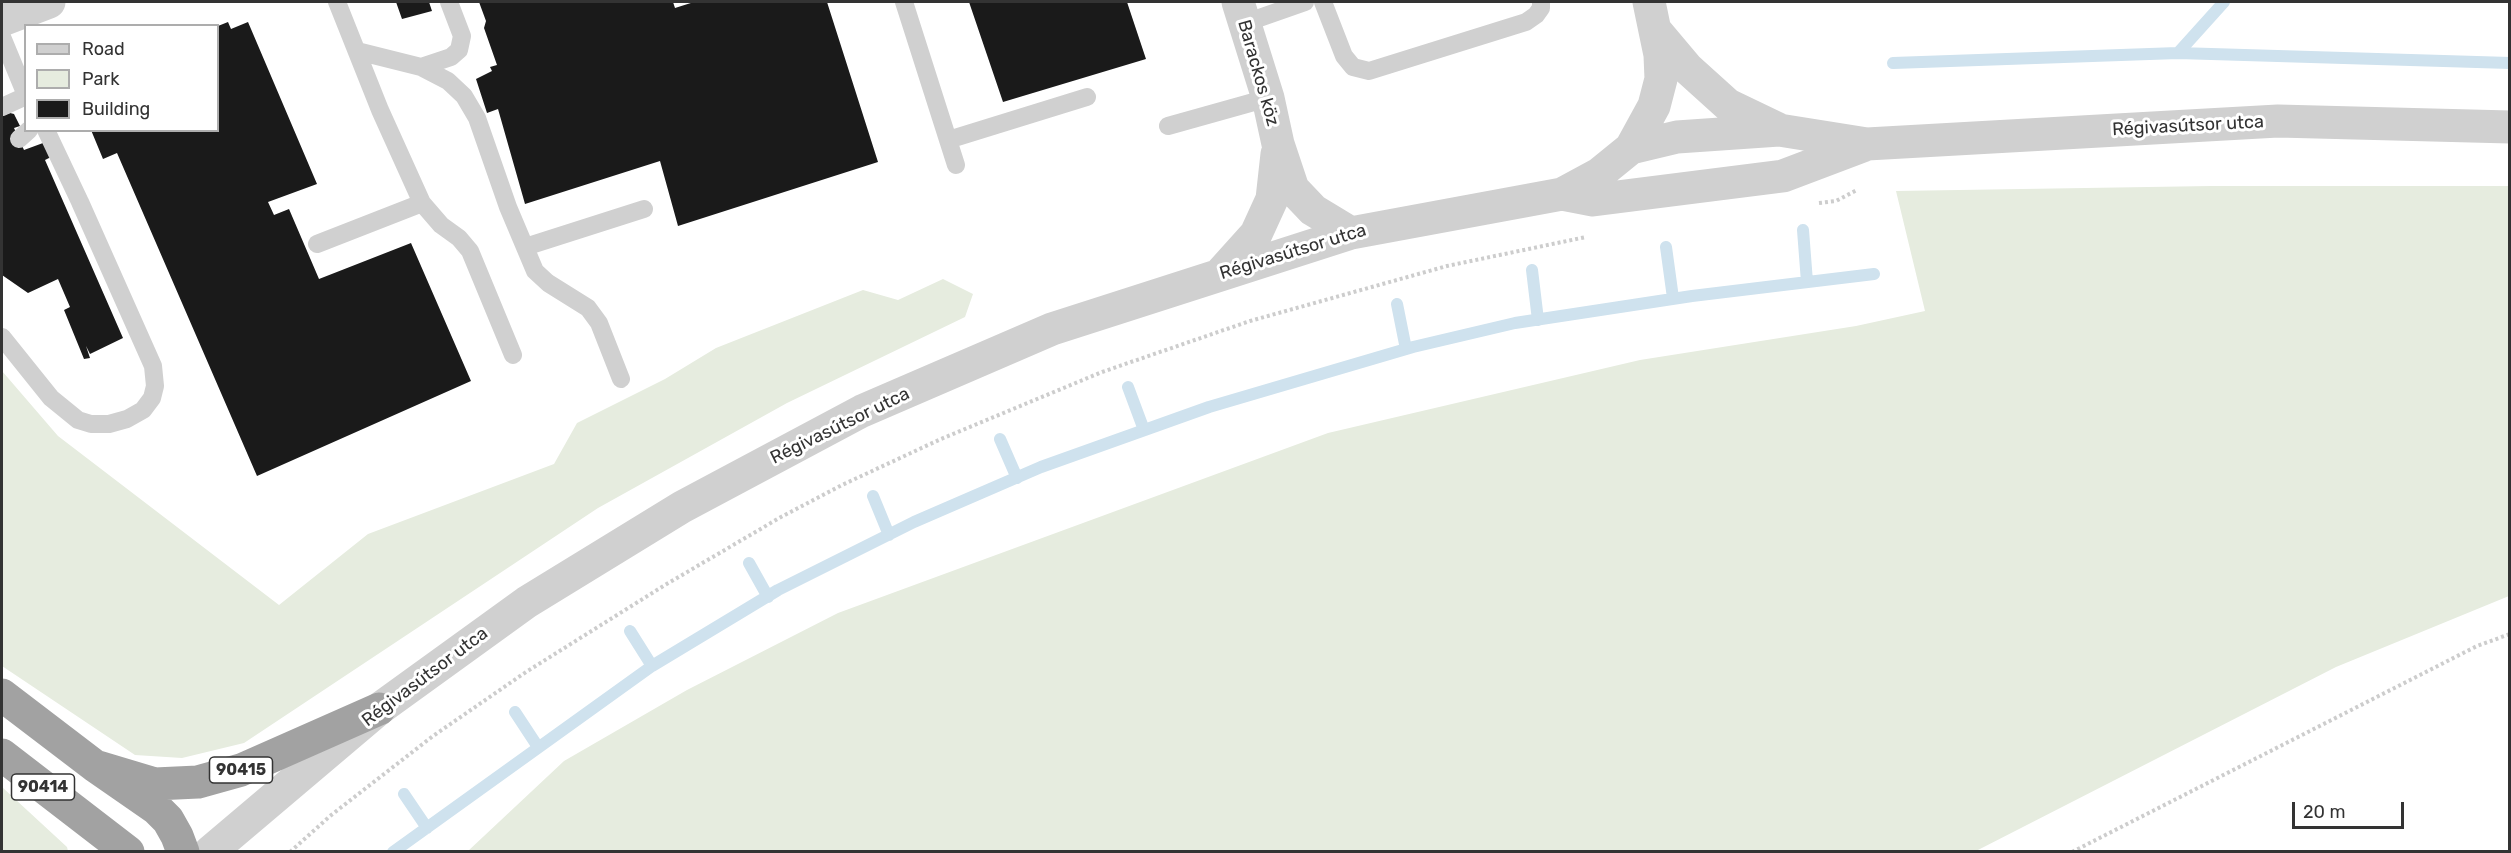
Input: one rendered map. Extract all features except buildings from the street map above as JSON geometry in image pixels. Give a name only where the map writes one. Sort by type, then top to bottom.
[{"type":"highway","name":"90415","points":[[2,695],[95,766],[157,809],[168,820],[183,852]]},
{"type":"highway","name":"90415","points":[[95,766],[154,784],[198,782],[241,770],[380,709]]},
{"type":"highway","name":"90414","points":[[2,755],[128,852]]},
{"type":"highway","name":"90414","points":[[84,819],[97,852]]},
{"type":"street","points":[[2,20],[49,2]]},
{"type":"street","name":"Barackos köz","points":[[1241,12],[1293,189],[1313,210],[1351,233]]},
{"type":"street","points":[[1652,16],[1687,68],[1728,105],[1779,130]]},
{"type":"street","points":[[1631,148],[1654,106],[1660,80],[1660,55],[1652,16]]},
{"type":"street","name":"Régivasútsor utca","points":[[210,852],[380,709],[527,603],[682,507],[862,411],[1052,328],[1366,228],[1562,194],[1599,174],[1631,148],[1677,137],[1779,130],[1868,144],[2278,121],[2510,127]]},
{"type":"street","name":"Barackos köz","points":[[1218,275],[1256,234],[1272,199],[1278,144]]},
{"type":"street","name":"Régivasútsor utca","points":[[1562,194],[1593,200],[1783,176],[1868,144]]},
{"type":"lane","points":[[337,2],[380,110],[422,203],[441,225],[459,238],[470,251],[513,355]]},
{"type":"lane","points":[[421,67],[451,57],[459,50],[462,36],[449,2]]},
{"type":"lane","points":[[904,2],[956,165]]},
{"type":"lane","points":[[1241,12],[1305,2]]},
{"type":"lane","points":[[1323,2],[1344,56],[1353,67],[1369,71],[1526,22],[1536,15],[1541,8],[1541,2]]},
{"type":"lane","points":[[2,37],[10,81],[24,93]]},
{"type":"lane","points":[[357,51],[421,67],[448,81],[464,96],[477,118],[508,207],[535,271],[548,283],[588,308],[599,323],[621,379]]},
{"type":"lane","points":[[2,107],[24,96]]},
{"type":"lane","points":[[948,140],[1087,97]]},
{"type":"lane","points":[[1168,126],[1268,98]]},
{"type":"lane","points":[[2,337],[51,398],[78,420],[91,424],[109,424],[127,419],[143,410],[152,398],[155,386],[153,366],[47,132]]},
{"type":"lane","points":[[317,244],[422,203]]},
{"type":"lane","points":[[525,247],[644,209]]},
{"type":"path","points":[[1813,204],[1836,201],[1859,188],[1868,144]]},
{"type":"path","points":[[290,852],[330,816],[433,736],[526,672],[665,585],[842,485],[1022,404],[1102,372],[1220,331],[1447,266],[1595,235]]},
{"type":"path","points":[[2072,852],[2456,656],[2510,634]]},
{"type":"green space","points":[[2211,186],[2509,186],[2509,596],[2336,667],[1976,851],[468,851],[564,761],[687,690],[838,613],[1328,433],[1640,360],[1856,326],[1925,311],[1896,191]]},
{"type":"green space","points":[[943,279],[973,294],[965,317],[787,403],[598,508],[244,743],[182,758],[135,755],[2,666],[2,371],[58,436],[279,605],[368,534],[554,464],[577,423],[665,379],[716,348],[863,290],[898,300]]},
{"type":"green space","points":[[2,787],[67,847],[68,851],[2,851]]},
{"type":"waterway","points":[[2178,53],[2224,2]]},
{"type":"waterway","points":[[1893,63],[2178,53],[2510,63]]},
{"type":"waterway","points":[[1803,230],[1807,282]]},
{"type":"waterway","points":[[1666,247],[1673,298]]},
{"type":"waterway","points":[[1532,270],[1538,320]]},
{"type":"waterway","points":[[393,852],[652,666],[778,590],[914,522],[1041,467],[1209,407],[1413,347],[1515,323],[1692,296],[1874,274]]},
{"type":"waterway","points":[[1397,304],[1406,349]]},
{"type":"waterway","points":[[1128,387],[1144,430]]},
{"type":"waterway","points":[[1000,439],[1017,478]]},
{"type":"waterway","points":[[873,496],[889,535]]},
{"type":"waterway","points":[[749,563],[768,597]]},
{"type":"waterway","points":[[630,631],[652,666]]},
{"type":"waterway","points":[[515,712],[538,747]]},
{"type":"waterway","points":[[404,794],[427,828]]}]
